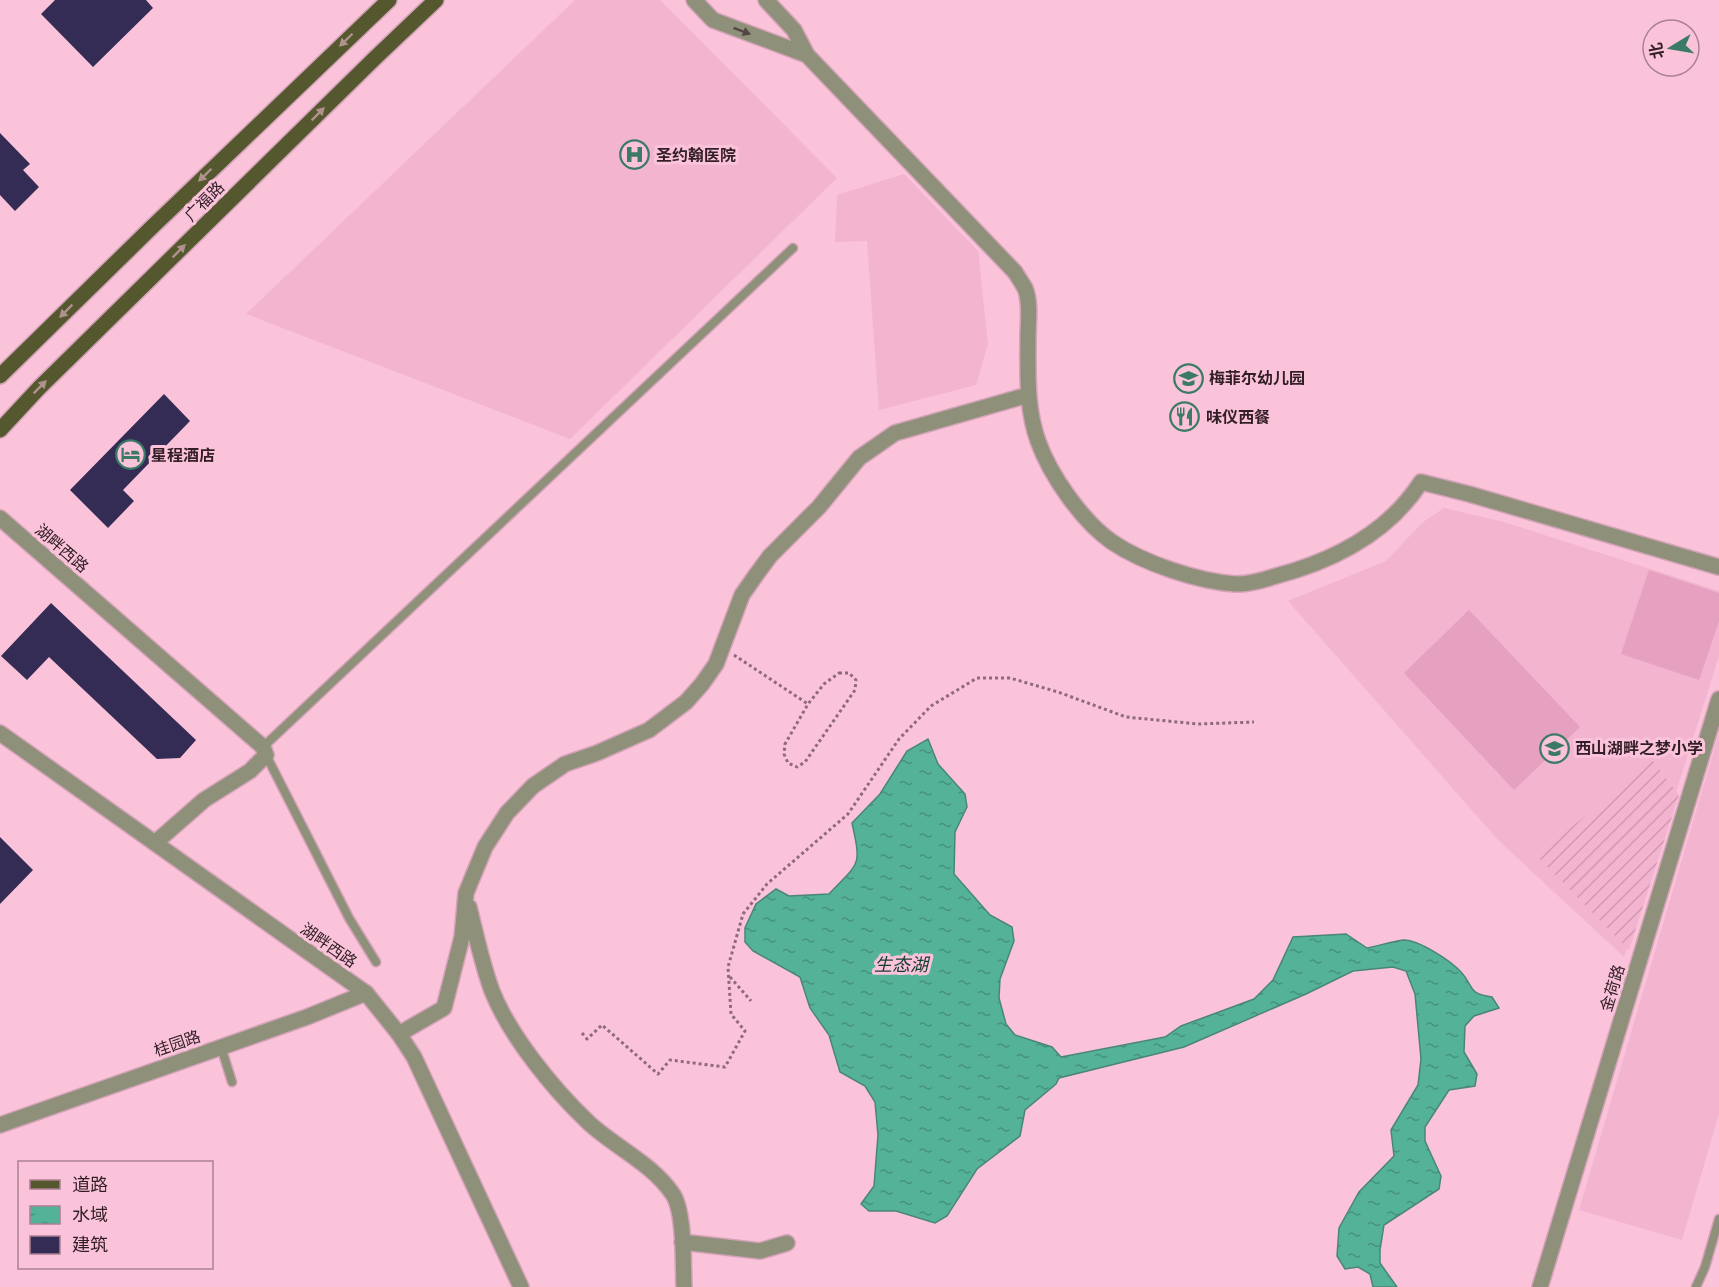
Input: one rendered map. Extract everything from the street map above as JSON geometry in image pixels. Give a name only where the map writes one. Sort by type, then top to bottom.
[{"type":"main road","name":"广福路","points":[[0,376],[389,0]]},
{"type":"main road","name":"广福路","points":[[0,430],[39,388],[436,0]]},
{"type":"street","points":[[694,0],[713,20],[807,55]]},
{"type":"street","points":[[766,0],[794,30],[807,55],[1015,272],[1025,289],[1029,309],[1028,395],[1037,440],[1048,465],[1074,506],[1111,541],[1147,561],[1194,576],[1237,584],[1262,580],[1306,568],[1339,555],[1385,523],[1421,482],[1719,567]]},
{"type":"street","points":[[399,1034],[444,1008],[462,937],[466,893],[485,847],[507,813],[533,786],[565,764],[597,753],[649,730],[686,702],[716,664],[742,595],[756,575],[770,556],[819,507],[859,458],[895,433],[1028,395]]},
{"type":"street","name":"湖畔西路","points":[[0,518],[264,751]]},
{"type":"street","name":"金荷路","points":[[1540,1287],[1719,699]]},
{"type":"street","name":"湖畔西路","points":[[0,733],[366,993],[414,1057],[521,1287]]},
{"type":"street","points":[[155,843],[204,800],[250,771],[264,751]]},
{"type":"street","points":[[466,893],[478,948],[493,992],[514,1032],[555,1088],[590,1124],[648,1168],[673,1194],[680,1212],[684,1287]]},
{"type":"street","name":"桂园路","points":[[0,1125],[307,1017],[366,993]]},
{"type":"street","points":[[682,1242],[760,1251],[787,1243]]},
{"type":"lane","points":[[376,962],[349,918],[264,751],[793,248]]},
{"type":"lane","points":[[221,1047],[232,1082]]},
{"type":"lane","points":[[1696,1287],[1719,1219]]},
{"type":"path","points":[[722,647],[808,704]]},
{"type":"path","points":[[839,673],[849,673],[856,680],[855,690],[805,762],[797,767],[788,764],[784,754],[785,744],[808,704],[824,684],[839,673]]},
{"type":"path","points":[[582,1033],[587,1039],[603,1025],[658,1074],[670,1060],[725,1066],[745,1031],[731,1014],[728,967],[743,914],[767,884],[848,814],[899,739],[931,706],[976,678],[1010,678],[1058,692],[1126,717],[1198,724],[1254,722]]},
{"type":"path","points":[[729,976],[751,1001]]},
{"type":"shaded area","points":[[575,0],[660,0],[837,178],[570,439],[246,314]]},
{"type":"shaded area","points":[[904,174],[978,251],[988,344],[976,385],[879,410],[867,241],[835,242],[837,195]]},
{"type":"shaded area","name":"西山湖畔之梦小学","points":[[1444,508],[1504,522],[1719,591],[1719,656],[1624,957],[1498,840],[1288,601],[1386,561],[1423,522]]},
{"type":"shaded area","points":[[1649,570],[1719,593],[1719,621],[1699,680],[1621,654]]},
{"type":"shaded area","points":[[1469,610],[1580,727],[1514,790],[1404,673]]},
{"type":"shaded area","points":[[1719,733],[1719,1114],[1682,1240],[1579,1210]]},
{"type":"shaded area","points":[[1652,760],[1679,795],[1629,950],[1537,856]]},
{"type":"water","name":"生态湖","points":[[928,739],[938,764],[965,794],[967,807],[955,832],[954,874],[990,915],[1012,927],[1014,941],[1000,979],[999,998],[1006,1024],[1015,1035],[1052,1047],[1061,1057],[1165,1037],[1181,1026],[1254,999],[1273,980],[1293,937],[1346,934],[1367,948],[1404,940],[1410,941],[1426,947],[1450,962],[1478,994],[1492,997],[1499,1008],[1474,1016],[1465,1026],[1464,1052],[1477,1074],[1475,1086],[1449,1090],[1425,1127],[1425,1141],[1441,1176],[1439,1189],[1384,1225],[1380,1263],[1397,1287],[1373,1287],[1370,1274],[1358,1267],[1345,1269],[1337,1256],[1339,1228],[1359,1192],[1394,1156],[1391,1130],[1418,1085],[1421,1059],[1415,994],[1406,971],[1393,967],[1353,971],[1184,1047],[1059,1078],[1056,1084],[1025,1110],[1020,1136],[977,1169],[947,1216],[935,1223],[896,1211],[869,1211],[861,1204],[874,1186],[878,1135],[875,1102],[865,1086],[840,1072],[829,1035],[810,1008],[800,977],[753,951],[745,942],[745,928],[756,904],[776,889],[789,896],[829,894],[847,876],[857,857],[852,823],[880,794],[907,751]]},
{"type":"building","points":[[55,0],[146,0],[153,8],[93,67],[41,14]]},
{"type":"building","points":[[0,133],[30,164],[23,170],[39,187],[15,211],[0,195]]},
{"type":"building","name":"星程酒店","points":[[164,394],[190,421],[123,490],[134,501],[108,528],[70,490]]},
{"type":"building","points":[[51,603],[196,740],[180,758],[157,759],[49,657],[27,680],[1,656]]},
{"type":"building","points":[[0,837],[33,870],[0,904]]},
{"type":"place","name":"圣约翰医院","points":[[635,155]]},
{"type":"place","name":"梅菲尔幼儿园","points":[[1188,378]]},
{"type":"place","name":"味仪西餐","points":[[1185,417]]},
{"type":"place","name":"星程酒店","points":[[130,455]]},
{"type":"place","name":"西山湖畔之梦小学","points":[[1554,748]]}]
